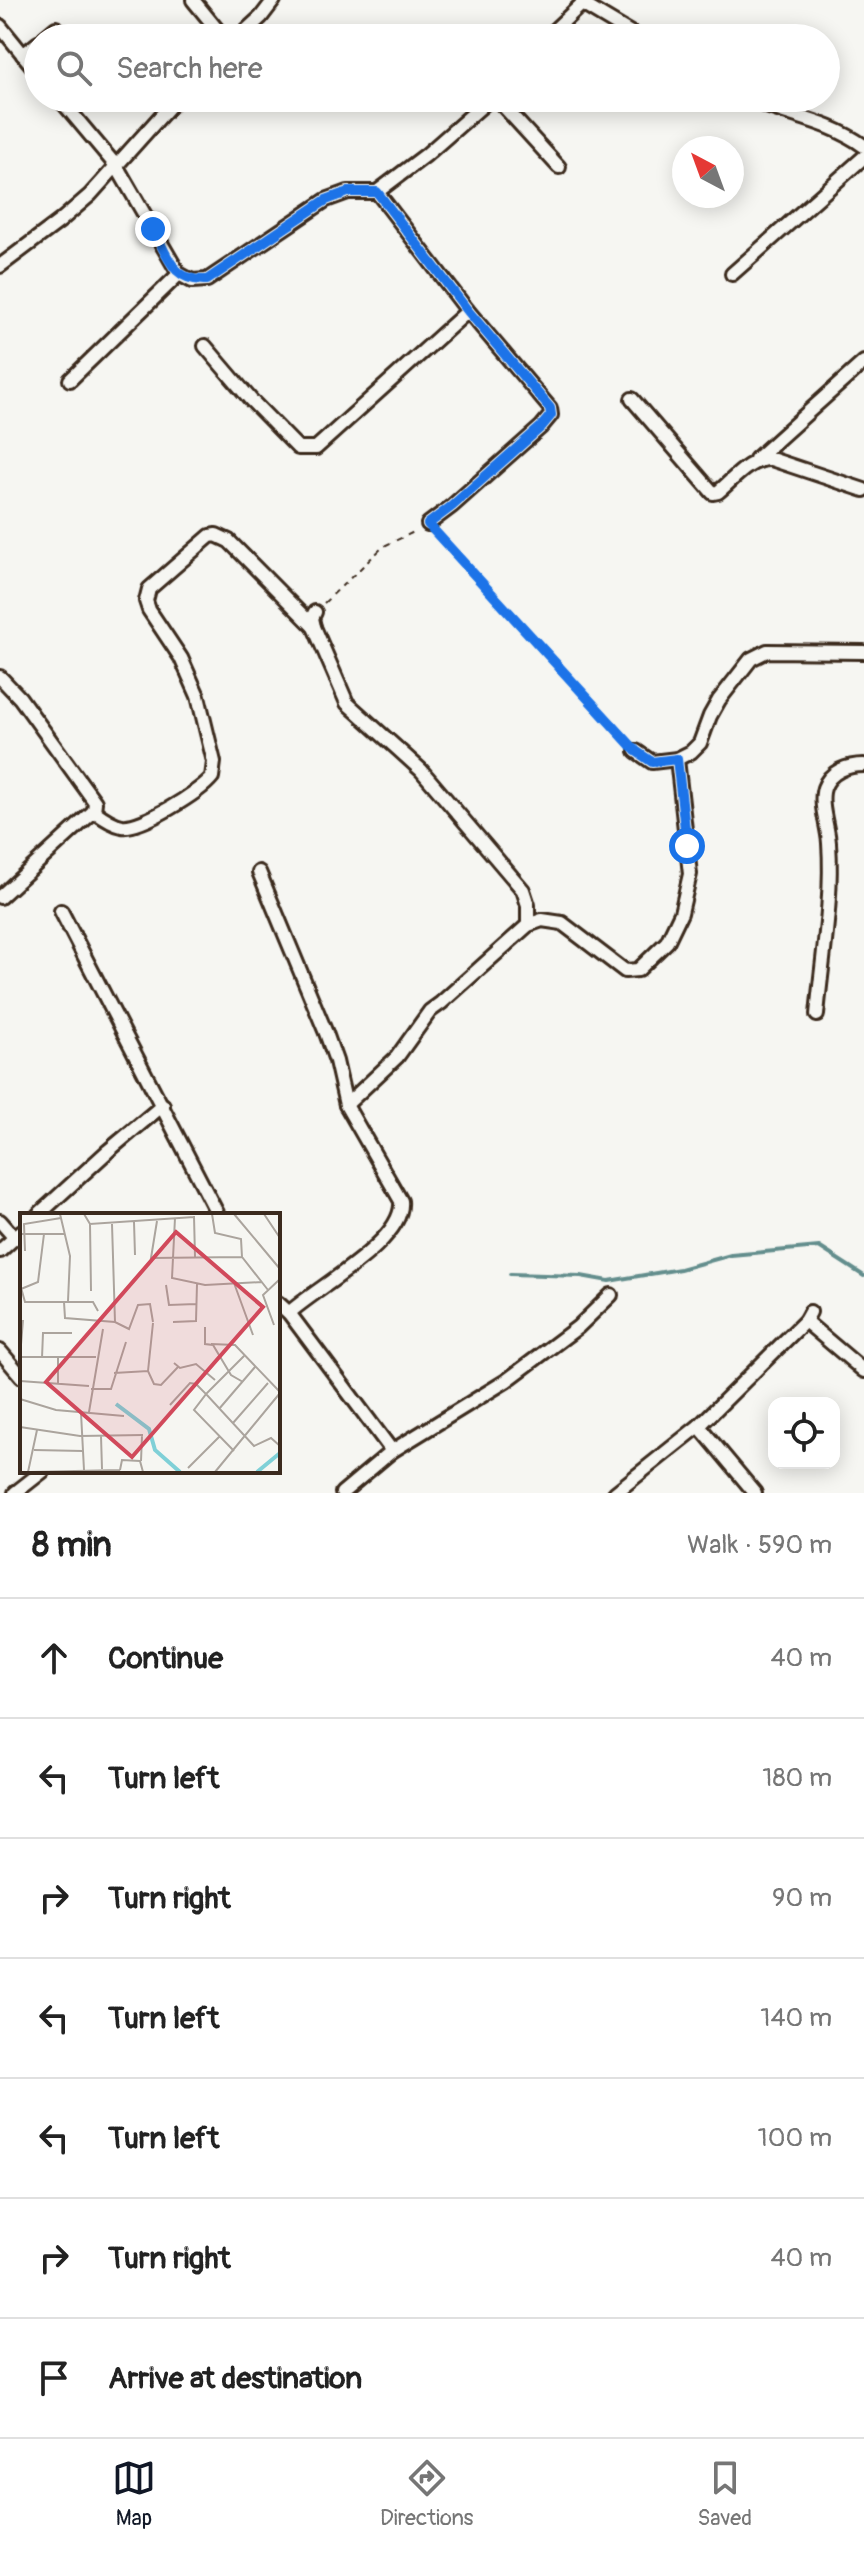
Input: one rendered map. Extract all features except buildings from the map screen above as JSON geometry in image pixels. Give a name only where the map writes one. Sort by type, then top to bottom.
[{"type":"street","points":[[193,0],[213,24]]},
{"type":"street","points":[[253,24],[274,0]]},
{"type":"street","points":[[561,24],[584,2],[618,24]]},
{"type":"street","points":[[0,26],[23,55]]},
{"type":"street","points":[[71,112],[117,167],[179,274],[192,281],[207,280],[326,200],[348,192],[377,192],[477,112]]},
{"type":"street","points":[[0,266],[60,221],[117,167],[165,112]]},
{"type":"street","points":[[506,112],[559,167]]},
{"type":"street","points":[[790,112],[851,136],[864,146]]},
{"type":"street","points":[[732,274],[864,157]]},
{"type":"street","points":[[377,192],[468,311],[547,402],[551,415],[530,437],[428,524]]},
{"type":"street","points":[[70,380],[179,274]]},
{"type":"street","points":[[205,346],[298,448],[316,448],[468,311]]},
{"type":"street","points":[[632,399],[713,493],[753,462],[864,362]]},
{"type":"street","points":[[753,462],[771,459],[864,490]]},
{"type":"street","points":[[94,811],[123,826],[139,824],[198,789],[212,777],[214,762],[198,696],[181,658],[146,601],[149,589],[210,536],[216,535],[229,541],[314,627]]},
{"type":"street","points":[[315,612],[312,618],[314,627],[347,703],[421,770],[523,890],[528,905],[528,925]]},
{"type":"street","points":[[636,751],[652,762],[677,759],[691,752],[700,743],[719,700],[751,659],[767,651],[864,652]]},
{"type":"street","points":[[0,677],[20,698],[95,802],[94,811],[0,897]]},
{"type":"street","points":[[346,1105],[397,1057],[430,1011],[528,925],[542,920],[562,923],[625,971],[638,970],[667,942],[681,913],[690,874],[677,759]]},
{"type":"street","points":[[817,1015],[830,869],[822,801],[824,787],[833,774],[845,767],[864,765]]},
{"type":"street","points":[[259,872],[326,1033],[346,1105],[401,1201],[402,1210],[389,1233],[374,1247],[289,1313]]},
{"type":"street","points":[[61,911],[217,1213]]},
{"type":"street","points":[[40,1213],[163,1105]]},
{"type":"street","points":[[0,1221],[18,1235],[0,1251]]},
{"type":"street","points":[[350,1491],[392,1451],[506,1381],[578,1327],[611,1295]]},
{"type":"street","points":[[280,1305],[392,1451]]},
{"type":"street","points":[[615,1493],[699,1426],[808,1317],[864,1371]]},
{"type":"street","points":[[0,1351],[20,1375]]},
{"type":"street","points":[[699,1426],[755,1493]]},
{"type":"street","points":[[15,1493],[40,1473]]},
{"type":"path","points":[[315,612],[384,546],[428,524],[636,751]]},
{"type":"waterway","points":[[510,1274],[581,1276],[609,1281],[680,1269],[731,1255],[819,1247],[864,1276]]},
{"type":"route","points":[[153,229],[179,274],[192,281],[207,280],[326,200],[348,192],[377,192],[468,311],[550,408],[551,415],[541,427],[428,524],[643,758],[652,762],[677,759],[687,846]]}]
